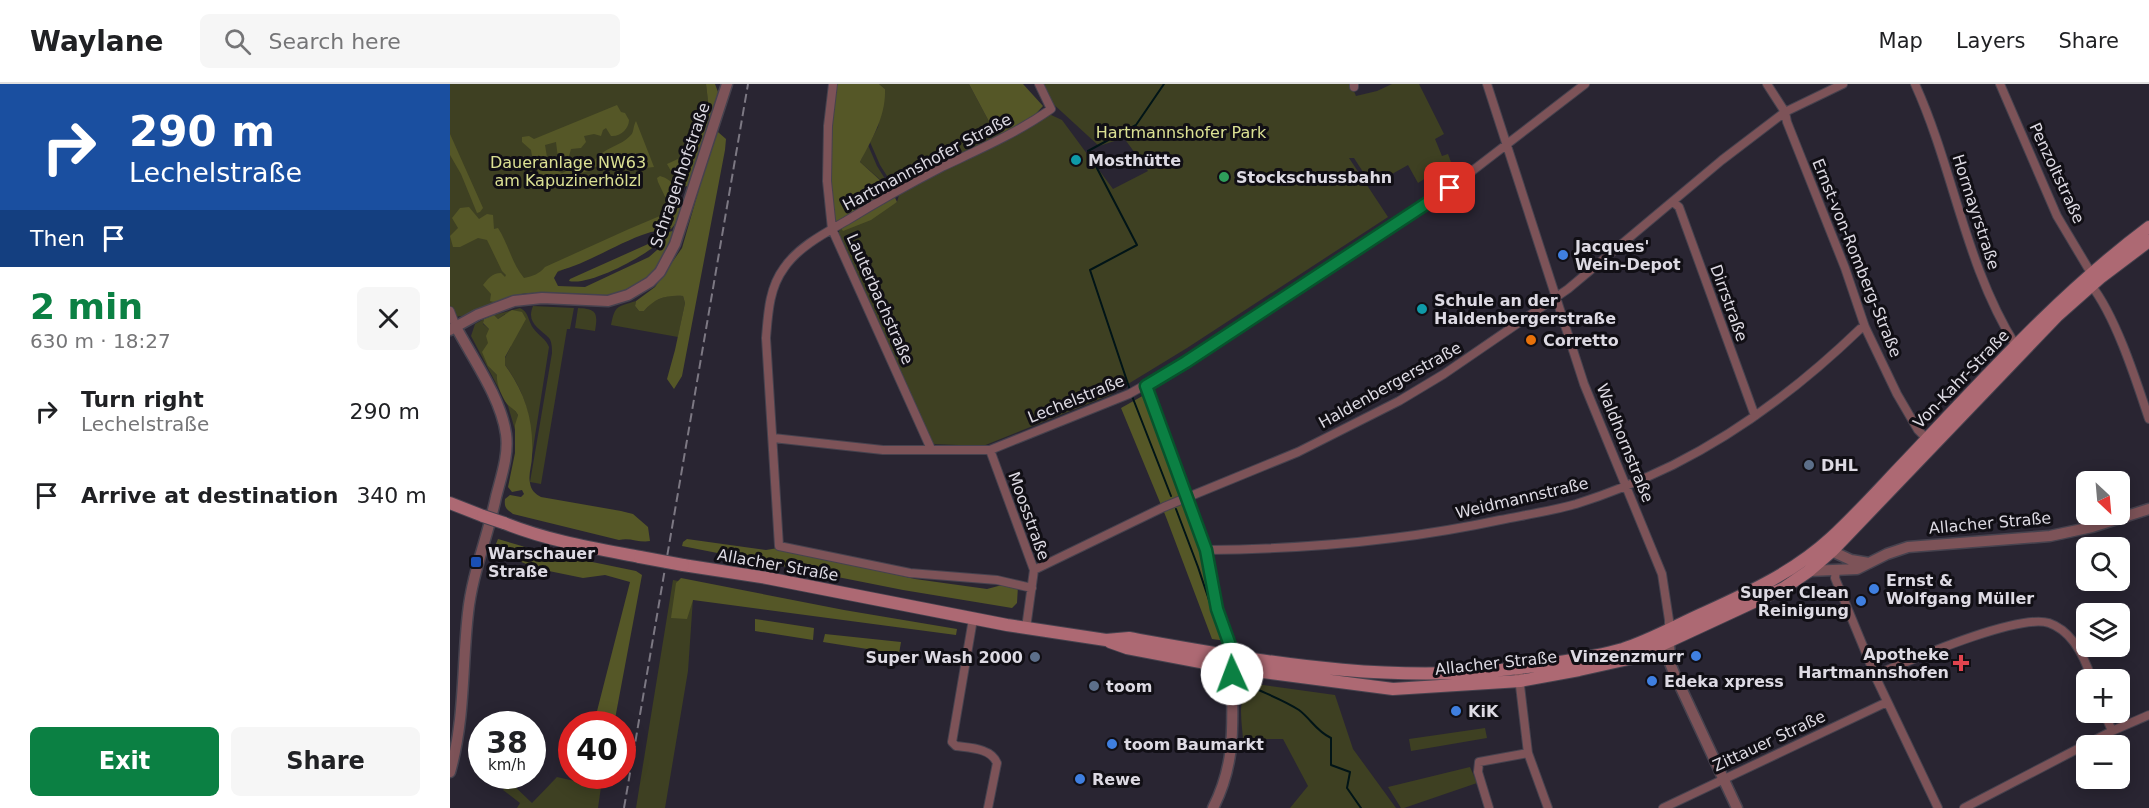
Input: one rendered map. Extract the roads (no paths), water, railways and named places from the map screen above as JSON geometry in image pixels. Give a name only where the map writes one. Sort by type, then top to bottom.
[{"type":"main road","name":"Von-Kahr-Straße","points":[[1827,549],[1927,439],[2052,309],[2091,279],[2149,227]]},
{"type":"main road","name":"Von-Kahr-Straße","points":[[1807,566],[1827,549],[2058,316],[2091,279],[2149,241]]},
{"type":"main road","name":"Allacher Straße","points":[[450,503],[536,536],[570,544],[766,578],[973,619],[1106,640],[1129,639],[1232,661],[1393,674],[1519,675],[1579,670],[1626,659],[1669,643],[1784,588],[1807,566]]},
{"type":"main road","name":"Allacher Straße","points":[[1519,675],[1620,650],[1807,566]]},
{"type":"street","name":"Lauterbachstraße","points":[[833,84],[828,126],[827,181],[832,229],[931,449]]},
{"type":"street","name":"Hartmannshofer Straße","points":[[1032,588],[997,580],[910,573],[779,546],[766,338],[771,296],[776,282],[784,267],[796,254],[832,229],[921,178],[1005,138],[1051,109],[1039,84]]},
{"type":"street","name":"Waldhornstraße","points":[[1487,84],[1584,384],[1662,574],[1669,628],[1670,663],[1737,808]]},
{"type":"street","name":"Lechelstraße","points":[[774,438],[883,450],[990,450],[1146,386],[1450,188],[1585,84]]},
{"type":"street","name":"Ernst-von-Romberg-Straße","points":[[1767,84],[1785,112],[1865,327],[1897,394],[1918,430],[1927,439]]},
{"type":"street","name":"Haldenbergerstraße","points":[[1034,570],[1186,498],[1298,452],[1399,401],[1474,355],[1555,298],[1722,160],[1785,112],[1843,84]]},
{"type":"street","name":"Hormayrstraße","points":[[1915,84],[1944,162],[1972,254],[1994,308],[2016,346]]},
{"type":"street","name":"Penzoltstraße","points":[[2000,84],[2057,216],[2091,279],[2120,341],[2149,419]]},
{"type":"street","name":"Schragenhofstraße","points":[[453,328],[488,310],[514,301],[542,298],[608,301],[628,296],[650,282],[660,272],[675,244],[723,88]]},
{"type":"street","name":"Dirrstraße","points":[[1673,202],[1679,207],[1755,416]]},
{"type":"street","points":[[450,311],[453,328],[495,400],[506,434],[505,457],[487,517],[468,611],[462,707],[450,772]]},
{"type":"street","name":"Weidmannstraße","points":[[1206,550],[1320,546],[1400,539],[1575,504],[1672,465],[1755,416],[1800,384],[1865,327]]},
{"type":"street","points":[[1146,386],[1206,550],[1217,609],[1230,641],[1232,754],[1222,788],[1213,808]]},
{"type":"street","name":"Moosstraße","points":[[990,450],[1034,570],[1026,628]]},
{"type":"street","name":"Allacher Straße","points":[[1807,566],[1836,570],[1857,569],[1887,554],[1908,548],[2050,536],[2148,512]]},
{"type":"street","points":[[1827,549],[1851,560],[1869,563]]},
{"type":"street","points":[[1836,570],[1835,578],[1875,675],[1938,808]]},
{"type":"street","points":[[973,619],[952,740],[956,746],[990,753],[997,763],[988,808]]},
{"type":"street","points":[[1875,675],[1962,641],[2013,625],[2033,622],[2050,623],[2067,635],[2078,648],[2087,669]]},
{"type":"street","points":[[1519,675],[1528,753],[1548,808]]},
{"type":"street","name":"Zittauer Straße","points":[[1663,808],[1887,702]]},
{"type":"street","points":[[1964,808],[2112,731],[2149,715]]},
{"type":"street","points":[[2109,723],[2112,731]]},
{"type":"street","points":[[1489,808],[1478,772],[1479,762],[1528,753]]},
{"type":"waterway","points":[[1130,390],[1090,270],[1137,245],[1088,151],[1136,125],[1164,84]]},
{"type":"waterway","points":[[1132,396],[1171,496]]},
{"type":"waterway","points":[[1176,509],[1222,639]]},
{"type":"waterway","points":[[1248,685],[1299,710],[1321,732],[1331,738],[1331,765],[1350,772],[1347,788],[1361,808]]},
{"type":"railway","points":[[624,808],[748,84]]},
{"type":"place","name":"Mosthütte","points":[[1076,160]]},
{"type":"place","name":"Stockschussbahn","points":[[1224,177]]},
{"type":"place","name":"Jacques' Wein-Depot","points":[[1563,255]]},
{"type":"place","name":"Schule an der Haldenbergerstraße","points":[[1422,309]]},
{"type":"place","name":"Corretto","points":[[1531,340]]},
{"type":"place","name":"DHL","points":[[1809,465]]},
{"type":"place","name":"Warschauer Straße","points":[[476,562]]},
{"type":"place","name":"Ernst & Wolfgang Müller","points":[[1874,589]]},
{"type":"place","name":"Super Clean Reinigung","points":[[1861,601]]},
{"type":"place","name":"Vinzenzmurr","points":[[1696,656]]},
{"type":"place","name":"Super Wash 2000","points":[[1035,657]]},
{"type":"place","name":"Apotheke Hartmannshofen","points":[[1961,663]]},
{"type":"place","name":"Edeka xpress","points":[[1652,681]]},
{"type":"place","name":"toom","points":[[1094,686]]},
{"type":"place","name":"KiK","points":[[1456,711]]},
{"type":"place","name":"toom Baumarkt","points":[[1112,744]]},
{"type":"place","name":"Rewe","points":[[1080,779]]},
{"type":"park label","name":"Hartmannshofer Park","points":[[1181,132]]},
{"type":"park label","name":"Daueranlage NW63 am Kapuzinerhölzl","points":[[568,171]]}]
